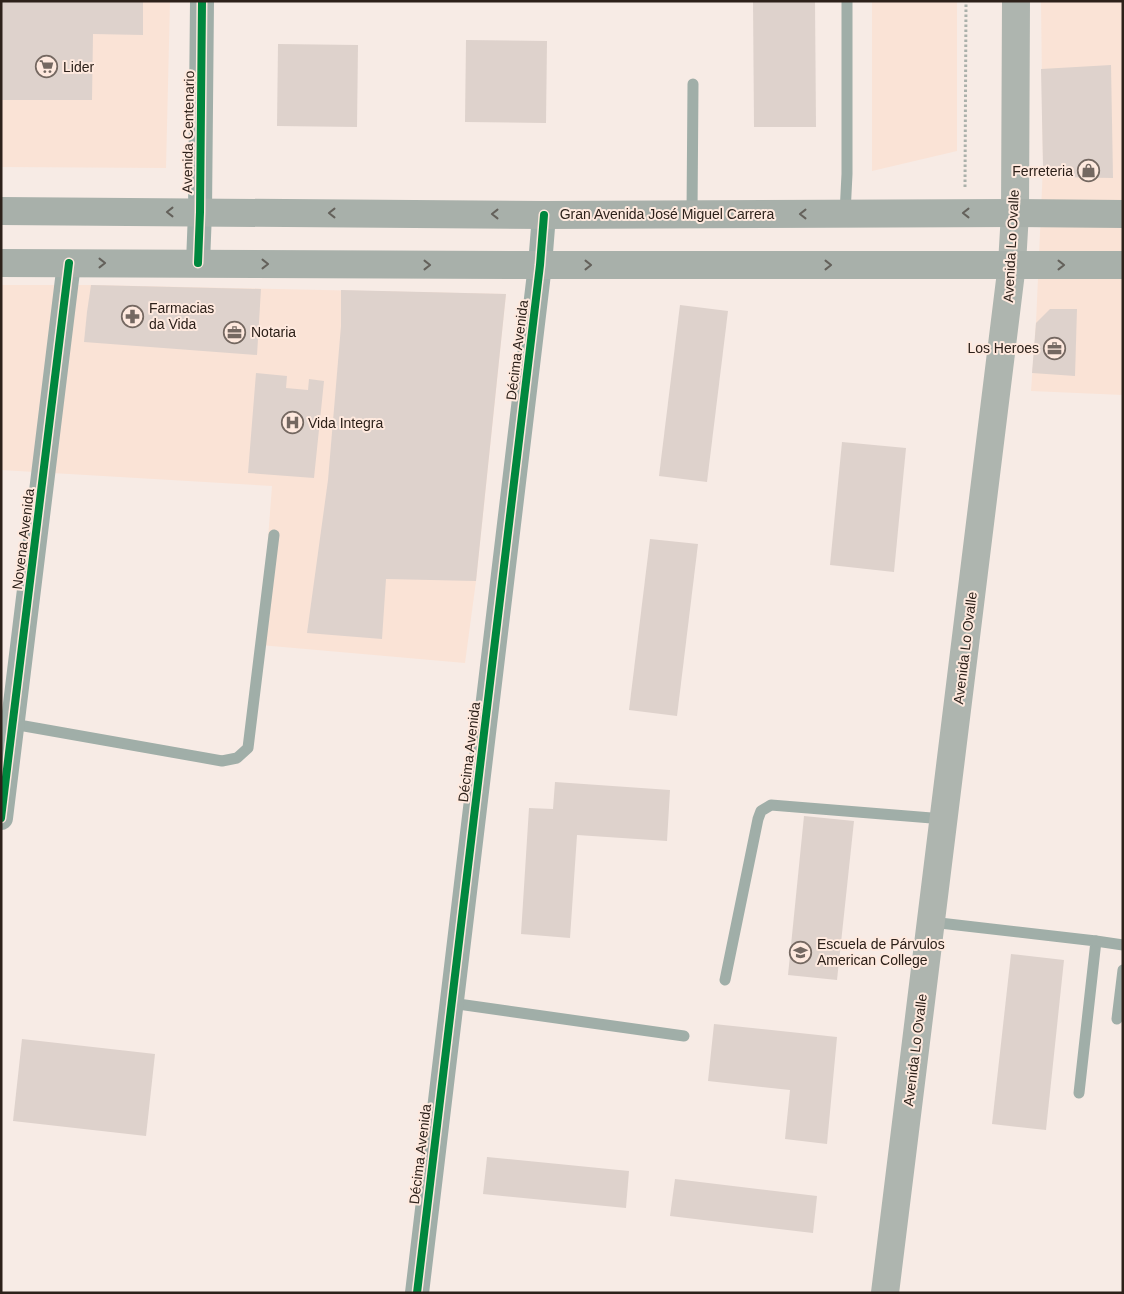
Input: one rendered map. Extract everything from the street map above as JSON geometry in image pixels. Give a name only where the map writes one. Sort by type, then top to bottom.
[{"type":"main road","name":"Avenida Lo Ovalle","points":[[885,1293],[1012,264],[1015,212],[1016,1]]},
{"type":"main road","name":"Gran Avenida José Miguel Carrera","points":[[1,211],[544,215],[1015,212],[1123,214]]},
{"type":"main road","points":[[1,262],[540,266],[1123,265]]},
{"type":"street","name":"Avenida Centenario","points":[[198,263],[202,1]]},
{"type":"street","name":"Décima Avenida","points":[[416,1293],[540,266],[544,215]]},
{"type":"street","name":"Novena Avenida","points":[[1,818],[69,263]]},
{"type":"lane","points":[[845,214],[847,174],[847,1]]},
{"type":"lane","points":[[692,214],[693,84]]},
{"type":"lane","points":[[13,724],[222,761],[237,758],[248,748],[274,535]]},
{"type":"lane","points":[[725,980],[761,811],[771,805],[944,819]]},
{"type":"lane","points":[[931,922],[1123,945]]},
{"type":"lane","points":[[1079,1093],[1096,941]]},
{"type":"lane","points":[[1117,1020],[1123,970]]},
{"type":"lane","points":[[451,1002],[684,1036]]},
{"type":"path","points":[[965,196],[966,1]]},
{"type":"shaded area","points":[[1,1],[170,1],[166,168],[1,167]]},
{"type":"shaded area","points":[[872,1],[957,1],[957,151],[872,171]]},
{"type":"shaded area","points":[[1041,1],[1123,1],[1123,395],[1031,391],[1043,166]]},
{"type":"shaded area","points":[[1,285],[91,285],[506,294],[476,581],[465,663],[260,645],[272,486],[1,470]]},
{"type":"building","name":"Lider","points":[[1,1],[143,1],[143,35],[93,34],[92,100],[1,100]]},
{"type":"building","points":[[753,1],[815,1],[816,127],[754,127]]},
{"type":"building","points":[[466,40],[547,41],[546,123],[465,122]]},
{"type":"building","points":[[278,44],[358,45],[357,127],[277,126]]},
{"type":"building","points":[[1111,65],[1113,178],[1052,177],[1043,166],[1041,69]]},
{"type":"building","points":[[91,285],[261,289],[257,355],[84,342]]},
{"type":"building","points":[[341,290],[506,294],[476,581],[386,579],[382,639],[307,633],[328,480],[341,326]]},
{"type":"building","points":[[680,305],[728,311],[707,482],[659,476]]},
{"type":"building","name":"Los Heroes","points":[[1050,309],[1077,309],[1075,376],[1032,373],[1036,323]]},
{"type":"building","points":[[256,373],[287,376],[286,388],[308,390],[309,379],[324,381],[314,478],[248,473]]},
{"type":"building","points":[[842,442],[906,448],[894,572],[830,565]]},
{"type":"building","points":[[650,539],[698,544],[677,716],[629,710]]},
{"type":"building","points":[[555,782],[670,790],[667,841],[577,835],[570,938],[521,934],[529,808],[553,809]]},
{"type":"building","points":[[804,816],[854,821],[837,980],[788,975]]},
{"type":"building","points":[[1011,954],[1064,960],[1046,1130],[992,1124]]},
{"type":"building","points":[[714,1024],[837,1037],[827,1144],[785,1139],[790,1090],[708,1081]]},
{"type":"building","points":[[22,1039],[155,1054],[146,1136],[13,1121]]},
{"type":"building","points":[[487,1157],[629,1171],[626,1208],[483,1194]]},
{"type":"building","points":[[675,1179],[817,1196],[813,1233],[670,1216]]},
{"type":"cycle path","points":[[198,263],[202,1]]},
{"type":"cycle path","points":[[417,1293],[540,265],[544,215]]},
{"type":"cycle path","points":[[1,818],[69,263]]},
{"type":"place","name":"Lider","points":[[47,67]]},
{"type":"place","name":"Ferreteria","points":[[1089,171]]},
{"type":"place","name":"Farmacias da Vida","points":[[133,316]]},
{"type":"place","name":"Notaria","points":[[235,332]]},
{"type":"place","name":"Los Heroes","points":[[1055,348]]},
{"type":"place","name":"Vida Integra","points":[[292,423]]},
{"type":"place","name":"Escuela de Párvulos American College","points":[[801,952]]}]
